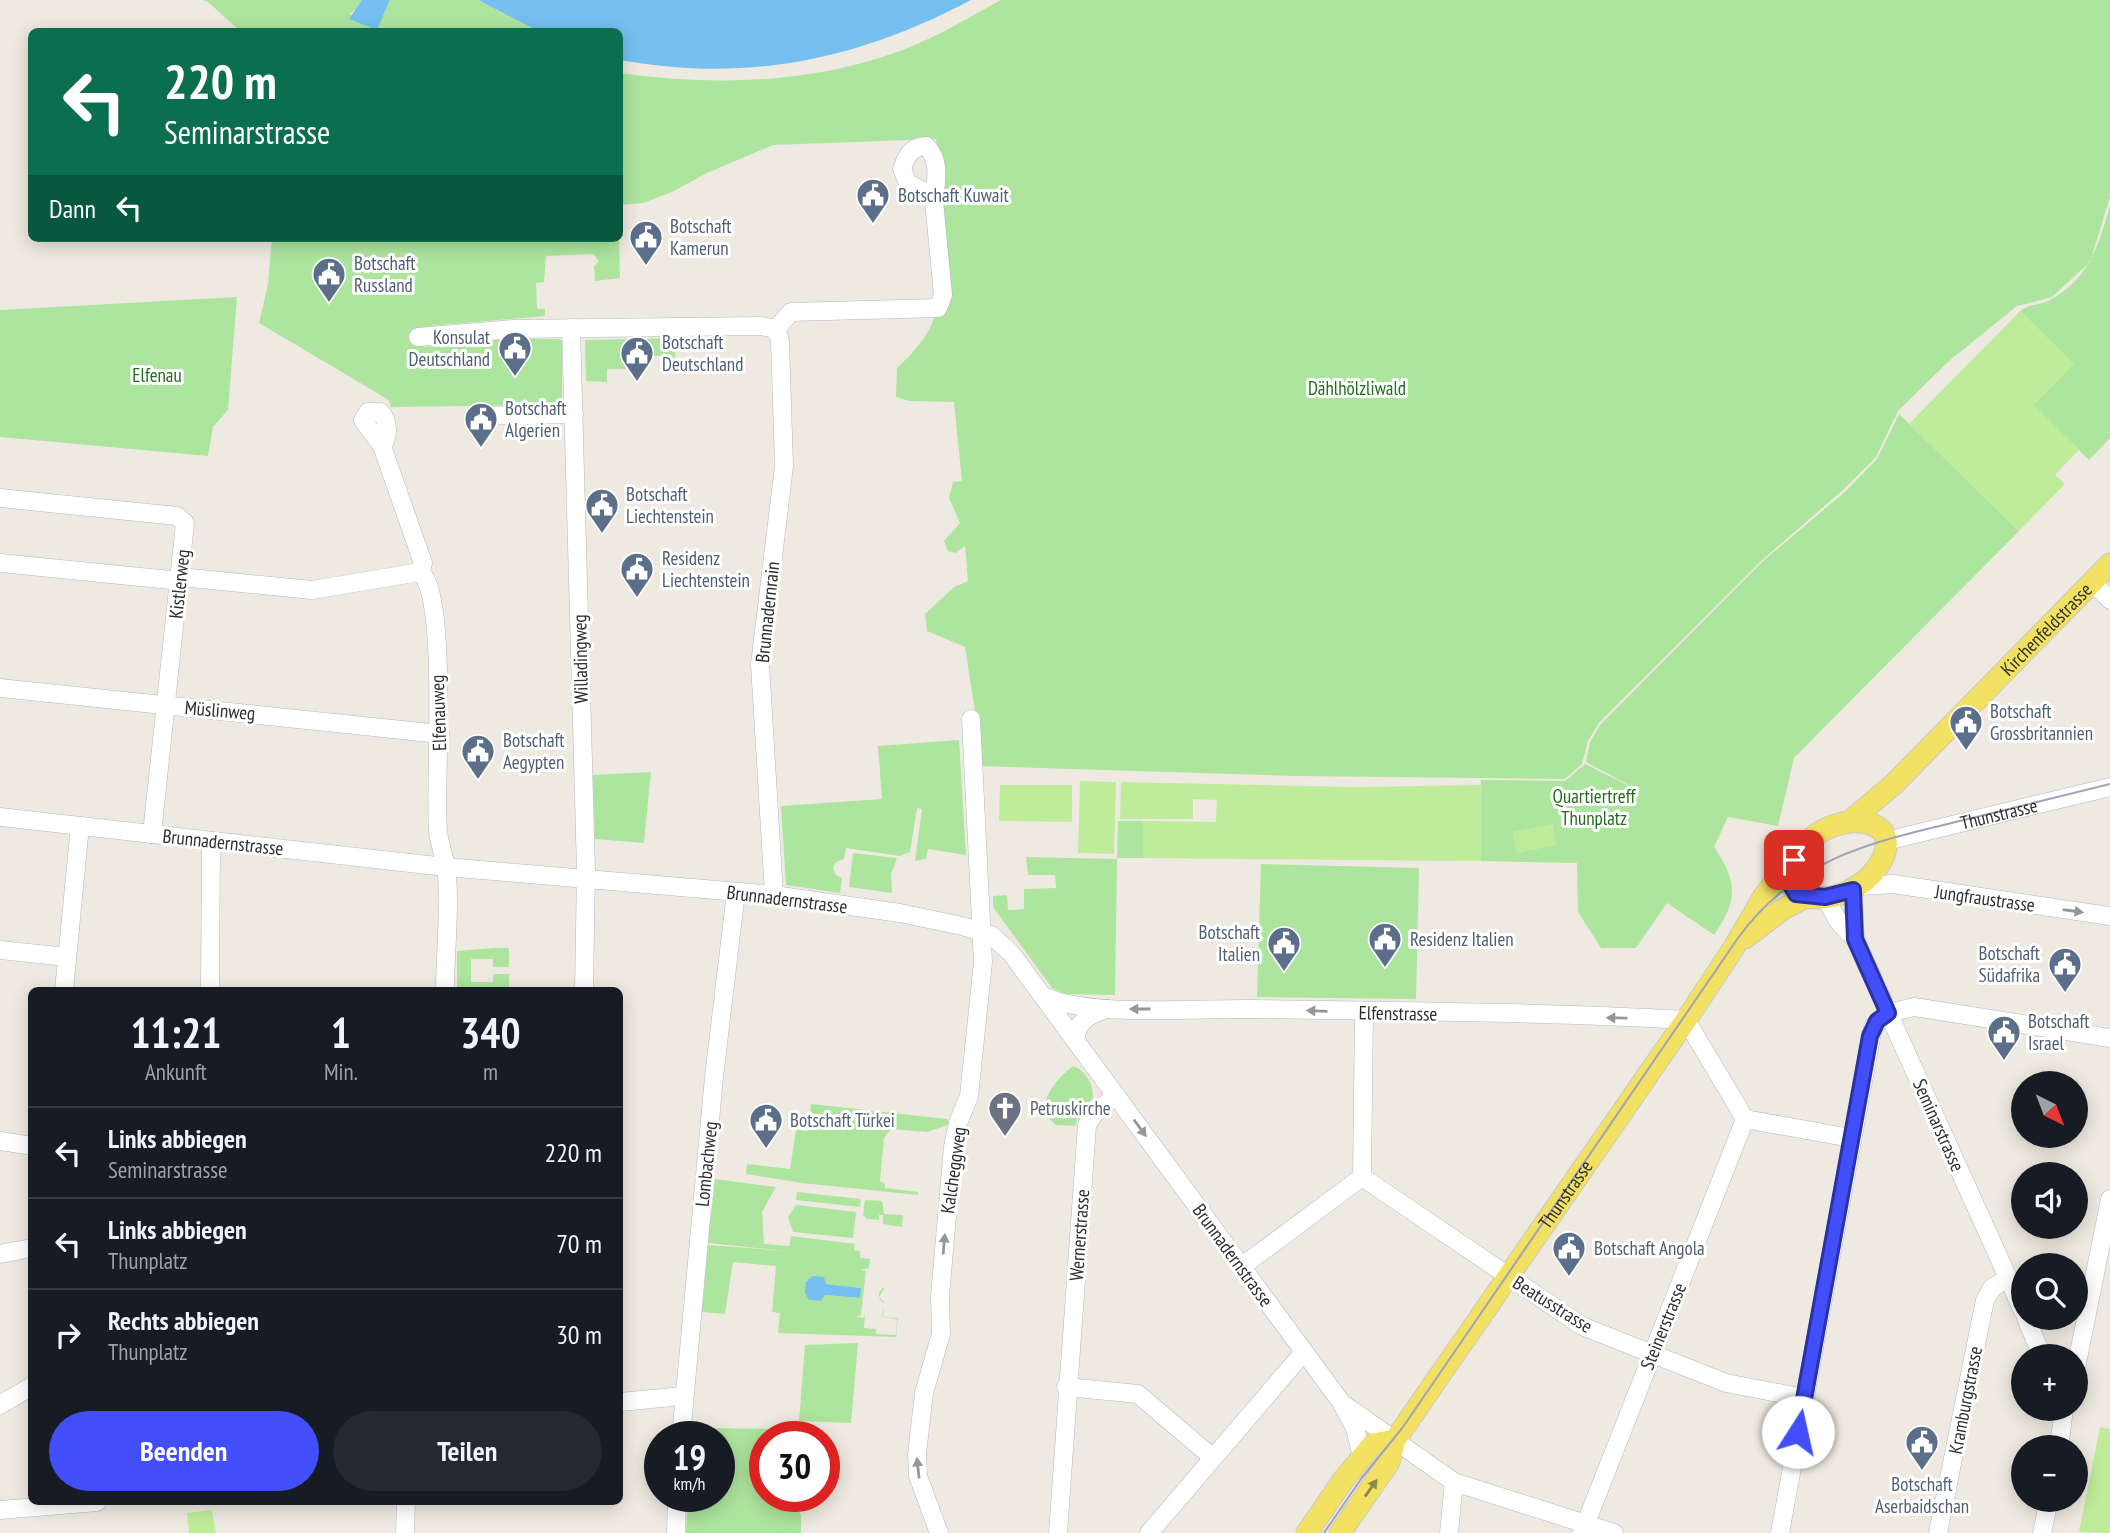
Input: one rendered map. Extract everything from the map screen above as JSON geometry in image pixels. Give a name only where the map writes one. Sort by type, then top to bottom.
[{"type":"main road","name":"Kirchenfeldstrasse","points":[[1849,822],[1895,784],[2110,564]]},
{"type":"main road","name":"Kirchenfeldstrasse","points":[[1880,834],[1895,784]]},
{"type":"main road","points":[[1849,822],[1880,834],[1884,859],[1856,888],[1815,897],[1796,894],[1789,885],[1798,852],[1827,828],[1849,822]]},
{"type":"main road","name":"Thunstrasse","points":[[1340,1533],[1389,1462],[1395,1440],[1686,1020],[1733,950],[1764,896],[1798,852]]},
{"type":"main road","name":"Thunstrasse","points":[[1733,950],[1783,909],[1815,897]]},
{"type":"main road","points":[[1307,1533],[1373,1444],[1395,1440]]},
{"type":"street","points":[[418,337],[480,331],[571,328],[761,326],[776,329],[791,312],[938,308],[943,295],[934,201]]},
{"type":"street","name":"Willadingweg","points":[[571,328],[585,880],[584,987]]},
{"type":"street","name":"Brunnadernrain","points":[[774,895],[760,664],[784,458],[780,341],[776,329]]},
{"type":"street","points":[[480,416],[574,414]]},
{"type":"street","name":"Elfenauweg","points":[[382,446],[423,563],[419,572],[428,582],[432,610],[440,734],[437,830],[446,867],[445,987]]},
{"type":"street","name":"Kistlerweg","points":[[0,498],[180,517],[186,526],[152,834]]},
{"type":"street","points":[[0,563],[312,590],[419,572]]},
{"type":"street","points":[[2092,582],[2110,600]]},
{"type":"street","name":"Müslinweg","points":[[0,688],[440,734]]},
{"type":"street","name":"Kalcheggweg","points":[[939,1533],[918,1476],[917,1454],[923,1393],[941,1334],[941,1286],[957,1126],[969,1096],[983,962],[971,719]]},
{"type":"street","name":"Thunstrasse","points":[[1880,834],[2110,787]]},
{"type":"street","name":"Brunnadernstrasse","points":[[0,817],[446,867],[774,895],[900,912],[983,933],[1005,946],[1341,1402],[1356,1428],[1362,1457]]},
{"type":"street","points":[[64,987],[80,826]]},
{"type":"street","points":[[210,987],[211,841]]},
{"type":"street","name":"Jungfraustrasse","points":[[1856,888],[1893,884],[2110,916]]},
{"type":"street","name":"Seminarstrasse","points":[[1855,939],[1856,888]]},
{"type":"street","name":"Lombachweg","points":[[682,1421],[714,1077],[736,892]]},
{"type":"street","name":"Seminarstrasse","points":[[1815,897],[1855,939],[2011,1285]]},
{"type":"street","points":[[0,950],[67,957]]},
{"type":"street","name":"Elfenstrasse","points":[[1042,995],[1060,1004],[1110,1009],[1686,1020]]},
{"type":"street","points":[[1780,1533],[1871,1032],[1877,1021],[1888,1013],[1914,1007],[2110,1038]]},
{"type":"street","name":"Elfenstrasse","points":[[1076,1041],[1076,1033],[1084,1020],[1095,1012],[1110,1009]]},
{"type":"street","points":[[1241,1267],[1362,1178],[1364,1012]]},
{"type":"street","points":[[1686,1020],[1745,1119],[1851,1138]]},
{"type":"street","name":"Wernerstrasse","points":[[1058,1533],[1066,1387],[1087,1125],[1095,1112],[1116,1095]]},
{"type":"street","name":"Steinerstrasse","points":[[1583,1528],[1745,1119]]},
{"type":"street","points":[[0,1141],[28,1145]]},
{"type":"street","name":"Beatusstrasse","points":[[1362,1178],[1582,1326],[1726,1383],[1804,1398]]},
{"type":"street","points":[[2081,1344],[2110,1199]]},
{"type":"street","points":[[0,1254],[28,1249]]},
{"type":"street","name":"Kramburgstrasse","points":[[1938,1533],[1985,1300],[1992,1288],[2008,1278]]},
{"type":"street","points":[[1149,1533],[1304,1352]]},
{"type":"street","points":[[1066,1387],[1138,1394],[1213,1458]]},
{"type":"street","points":[[0,1405],[28,1388]]},
{"type":"street","points":[[623,1402],[683,1396]]},
{"type":"street","name":"Brunnadernstrasse","points":[[1341,1402],[1454,1482],[1583,1528],[1614,1533]]},
{"type":"street","points":[[1449,1533],[1454,1482]]},
{"type":"street","points":[[0,1510],[61,1505]]},
{"type":"street","points":[[405,1533],[406,1505]]},
{"type":"street","points":[[676,1533],[677,1512]]},
{"type":"street","points":[[2042,1533],[2046,1512]]},
{"type":"green space","points":[[202,0],[362,0],[360,6],[350,14],[374,28],[237,28],[208,2]]},
{"type":"green space","points":[[390,0],[478,0],[532,28],[378,28]]},
{"type":"green space","name":"Dählhölzliwald","points":[[1001,0],[2110,0],[2110,197],[2090,262],[2052,297],[2017,306],[1949,361],[1898,411],[1876,457],[1844,489],[1761,561],[1599,723],[1588,741],[1582,764],[1565,779],[1295,776],[979,766],[976,718],[965,647],[927,631],[925,614],[954,587],[968,581],[965,546],[956,553],[948,551],[944,541],[960,523],[949,498],[953,482],[962,481],[954,402],[909,401],[896,397],[897,368],[925,336],[933,321],[941,289],[942,219],[936,139],[773,145],[707,173],[672,192],[643,203],[623,205],[623,73],[691,80],[796,76],[866,62],[913,46]]},
{"type":"green space","points":[[2110,205],[2110,438],[2089,460],[2033,405],[2073,364],[2020,311],[2050,300],[2074,282],[2090,260]]},
{"type":"green space","points":[[272,242],[619,242],[620,278],[595,281],[594,266],[599,261],[593,254],[546,256],[544,282],[536,283],[537,309],[545,309],[545,316],[429,326],[419,331],[419,343],[424,347],[490,339],[559,339],[562,341],[562,405],[390,407],[389,400],[259,323],[268,284]]},
{"type":"green space","name":"Elfenau","points":[[237,297],[228,410],[213,427],[208,456],[0,437],[0,310]]},
{"type":"green space","points":[[2020,311],[2074,364],[2034,405],[2079,450],[2055,475],[2065,484],[2019,531],[1909,424]]},
{"type":"green space","points":[[676,338],[675,360],[669,356],[637,356],[634,369],[607,369],[607,382],[586,381],[585,340]]},
{"type":"green space","name":"Quartiertreff Thunplatz","points":[[1899,414],[2019,531],[1794,758],[1778,826],[1728,817],[1714,847],[1731,881],[1731,901],[1714,935],[1667,903],[1636,948],[1601,948],[1578,912],[1577,863],[1481,861],[1481,780],[1565,781],[1585,764],[1642,792],[1586,762],[1590,742],[1600,725],[1762,562],[1846,491],[1877,459]]},
{"type":"green space","points":[[959,740],[966,855],[928,849],[926,859],[915,861],[922,809],[917,808],[910,852],[900,856],[846,848],[844,859],[836,862],[833,868],[836,875],[842,878],[840,893],[786,885],[781,806],[882,799],[878,746]]},
{"type":"green space","points":[[651,772],[644,843],[595,839],[593,775]]},
{"type":"green space","points":[[1080,781],[1116,782],[1114,854],[1078,853]]},
{"type":"green space","points":[[1121,782],[1356,787],[1482,785],[1481,861],[1143,858],[1143,821],[1216,822],[1217,800],[1193,799],[1193,819],[1120,819]]},
{"type":"green space","points":[[1000,785],[1072,785],[1072,822],[999,821]]},
{"type":"green space","points":[[1118,821],[1143,821],[1143,858],[1117,858]]},
{"type":"green space","points":[[1553,824],[1557,845],[1517,853],[1513,832]]},
{"type":"green space","points":[[853,853],[897,858],[891,874],[892,893],[849,887]]},
{"type":"green space","points":[[1026,857],[1117,859],[1115,995],[1065,994],[1052,988],[993,907],[993,896],[1007,895],[1008,910],[1024,909],[1024,889],[1056,888],[1055,875],[1028,875]]},
{"type":"green space","points":[[1261,864],[1419,868],[1416,999],[1257,997]]},
{"type":"green space","points":[[509,948],[509,967],[493,967],[493,959],[471,959],[471,982],[493,982],[493,974],[509,974],[509,987],[457,987],[457,951]]},
{"type":"green space","points":[[1073,1066],[1088,1079],[1093,1098],[1080,1112],[1075,1126],[1056,1125],[1049,1118],[1046,1102],[1060,1078]]},
{"type":"green space","points":[[811,1104],[947,1119],[951,1124],[927,1132],[891,1129],[884,1138],[880,1181],[885,1184],[885,1188],[918,1192],[918,1195],[802,1183],[746,1174],[747,1164],[790,1169],[796,1130],[808,1131]]},
{"type":"green space","points":[[715,1179],[776,1187],[762,1212],[764,1244],[789,1246],[791,1236],[855,1244],[854,1250],[860,1251],[860,1258],[903,1262],[870,1259],[869,1268],[861,1270],[866,1271],[861,1315],[856,1317],[864,1318],[865,1312],[864,1328],[876,1329],[876,1334],[896,1335],[897,1319],[882,1317],[884,1304],[883,1317],[898,1318],[896,1337],[778,1333],[780,1313],[772,1312],[776,1266],[733,1262],[725,1314],[702,1312],[708,1245],[786,1251],[708,1243]],"holes":[[[812,1276],[825,1284],[860,1288],[860,1298],[824,1295],[821,1301],[810,1300],[808,1293]]]},
{"type":"green space","points":[[797,1192],[861,1199],[860,1207],[796,1200]]},
{"type":"green space","points":[[865,1200],[882,1201],[884,1214],[903,1215],[902,1227],[883,1224],[883,1215],[879,1215],[879,1220],[867,1219],[863,1215]]},
{"type":"green space","points":[[796,1205],[856,1212],[853,1238],[793,1232],[788,1217]]},
{"type":"green space","points":[[858,1343],[851,1423],[799,1421],[805,1345]]},
{"type":"green space","points":[[2100,1427],[2110,1429],[2110,1533],[2079,1532],[2083,1512],[2088,1512],[2088,1487]]},
{"type":"green space","points":[[735,1428],[749,1429],[749,1512],[799,1512],[801,1533],[686,1533],[687,1512],[735,1512]]},
{"type":"green space","points":[[212,1510],[216,1533],[189,1533],[187,1513]]},
{"type":"water","points":[[362,0],[390,0],[378,28],[349,19]]},
{"type":"water","points":[[478,0],[971,0],[886,38],[801,61],[757,67],[713,69],[623,60],[623,28],[532,28]]},
{"type":"water","points":[[812,1276],[824,1277],[826,1284],[861,1288],[860,1298],[825,1295],[821,1301],[809,1300],[805,1293],[806,1282]]},
{"type":"tram line","points":[[1324,1533],[1361,1479],[1403,1427],[1738,938],[1785,888],[1839,857],[1898,836],[2110,784]]},
{"type":"place","name":"Botschaft Kuwait","points":[[873,225]]},
{"type":"place","name":"Botschaft Kamerun","points":[[646,267]]},
{"type":"place","name":"Botschaft Russland","points":[[329,304]]},
{"type":"place","name":"Konsulat Deutschland","points":[[515,378]]},
{"type":"place","name":"Botschaft Deutschland","points":[[637,383]]},
{"type":"place","name":"Botschaft Algerien","points":[[481,449]]},
{"type":"place","name":"Botschaft Liechtenstein","points":[[602,535]]},
{"type":"place","name":"Residenz Liechtenstein","points":[[637,599]]},
{"type":"place","name":"Botschaft Grossbritannien","points":[[1966,752]]},
{"type":"place","name":"Botschaft Aegypten","points":[[478,781]]},
{"type":"place","name":"Residenz Italien","points":[[1385,969]]},
{"type":"place","name":"Botschaft Italien","points":[[1284,973]]},
{"type":"place","name":"Botschaft Südafrika","points":[[2065,994]]},
{"type":"place","name":"Botschaft Israel","points":[[2004,1062]]},
{"type":"place","name":"Petruskirche","points":[[1005,1138]]},
{"type":"place","name":"Botschaft Türkei","points":[[766,1150]]},
{"type":"place","name":"Botschaft Angola","points":[[1569,1278]]},
{"type":"place","name":"Botschaft Aserbaidschan","points":[[1922,1472]]},
{"type":"route","points":[[1794,860],[1789,885],[1796,894],[1825,897],[1853,890],[1855,939],[1888,1013],[1877,1021],[1870,1036],[1798,1432]]}]
